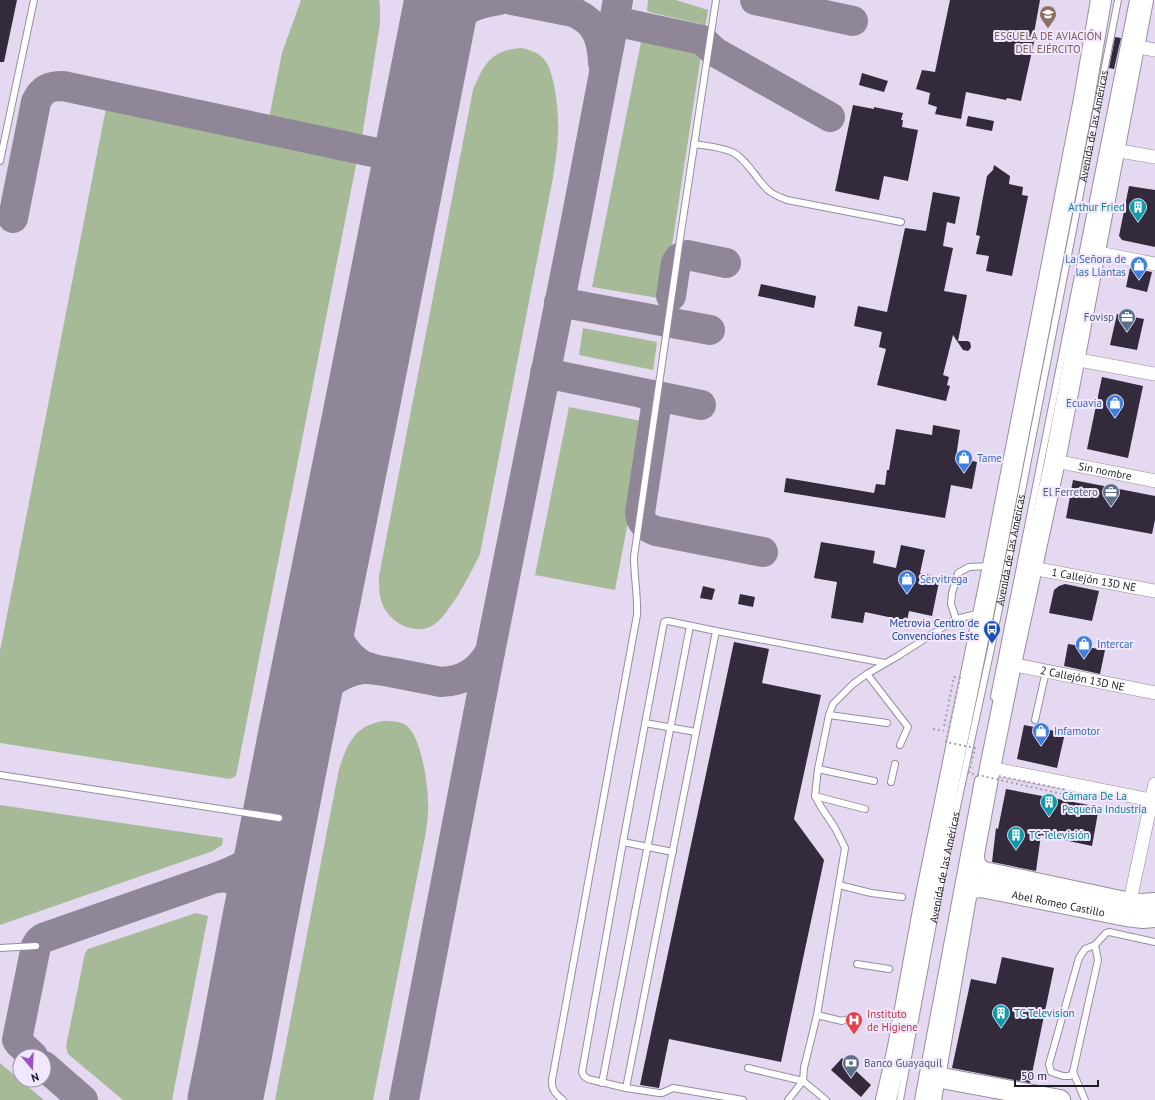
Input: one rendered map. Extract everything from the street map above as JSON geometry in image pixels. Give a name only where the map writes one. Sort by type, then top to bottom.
[{"type":"main road","name":"Avenida de las Américas","points":[[886,1100],[897,1052],[926,898],[993,566],[1084,99],[1101,0]]},
{"type":"main road","name":"Avenida de las Américas","points":[[931,1100],[930,1068],[966,897],[1011,664],[1055,461],[1143,0]]},
{"type":"main road","points":[[930,1068],[1015,1091],[1060,1100]]},
{"type":"main road","points":[[989,1100],[998,1094],[1015,1091]]},
{"type":"street","points":[[1134,46],[1155,50]]},
{"type":"street","points":[[1114,150],[1155,157]]},
{"type":"street","points":[[1094,252],[1155,264]]},
{"type":"street","points":[[1074,359],[1155,374]]},
{"type":"street","name":"Sin nombre","points":[[1055,461],[1155,481]]},
{"type":"street","name":"1 Callejón 13D NE","points":[[1032,568],[1155,591]]},
{"type":"street","name":"2 Callejón 13D NE","points":[[1011,664],[1155,693]]},
{"type":"street","points":[[989,773],[1154,801]]},
{"type":"street","points":[[1128,910],[1154,801],[1155,784]]},
{"type":"street","name":"Abel Romeo Castillo","points":[[974,855],[977,866],[984,871],[1128,910],[1143,919],[1155,918]]},
{"type":"street","name":"Abel Romeo Castillo","points":[[966,897],[972,890],[981,888],[1128,910],[1141,903],[1155,902]]},
{"type":"lane","points":[[0,161],[34,0]]},
{"type":"lane","points":[[563,1100],[554,1092],[551,1085],[637,615],[638,603],[634,557],[716,0]]},
{"type":"lane","name":"Avenida de las Américas","points":[[900,1100],[941,881],[992,644],[1118,0]]},
{"type":"lane","name":"Avenida de las Américas","points":[[992,706],[1133,0]]},
{"type":"lane","points":[[694,144],[727,150],[734,153],[744,162],[768,190],[787,200],[901,222]]},
{"type":"lane","points":[[956,619],[951,604],[953,588],[958,573],[969,567],[993,566]]},
{"type":"lane","points":[[788,1100],[803,1081],[804,1068],[817,1015],[845,848],[835,828],[815,796],[818,769],[829,715],[834,704],[843,693],[866,674],[956,619],[984,612]]},
{"type":"lane","points":[[743,1100],[673,1088],[661,1094],[626,1088],[586,1078],[582,1072],[622,842],[664,622],[670,621],[885,663]]},
{"type":"lane","points":[[602,1083],[690,626]]},
{"type":"lane","points":[[626,1088],[716,631]]},
{"type":"lane","points":[[1035,720],[1046,671]]},
{"type":"lane","points":[[866,674],[908,727],[900,746]]},
{"type":"lane","points":[[829,715],[887,723]]},
{"type":"lane","points":[[645,723],[696,732]]},
{"type":"lane","points":[[891,782],[895,764]]},
{"type":"lane","points":[[818,769],[874,781]]},
{"type":"lane","name":"Avenida de las Américas","points":[[918,1100],[930,1068],[989,773]]},
{"type":"lane","points":[[0,775],[279,818]]},
{"type":"lane","points":[[815,796],[865,808]]},
{"type":"lane","points":[[622,842],[673,852]]},
{"type":"lane","points":[[838,885],[902,897]]},
{"type":"lane","points":[[1094,945],[1098,960],[1073,1072],[1070,1076],[1063,1076],[1051,1072],[1049,1064],[1079,958],[1085,950],[1094,945],[1106,933],[1109,932],[1155,942]]},
{"type":"lane","points":[[0,948],[36,946]]},
{"type":"lane","points":[[857,964],[889,969]]},
{"type":"lane","points":[[817,1015],[842,1021],[844,1020]]},
{"type":"lane","points":[[748,1068],[803,1081],[826,1100]]},
{"type":"lane","points":[[1073,1072],[1085,1100]]},
{"type":"path","points":[[944,726],[954,677],[960,678],[946,742],[975,748],[969,772],[1067,795],[1067,790],[989,773]]},
{"type":"green space","points":[[301,0],[379,0],[380,24],[362,137],[269,118],[282,53]]},
{"type":"green space","points":[[648,0],[676,0],[708,10],[705,28],[701,24],[649,12],[647,10]]},
{"type":"green space","points":[[641,42],[701,55],[664,299],[592,287]]},
{"type":"green space","points":[[522,48],[540,55],[550,71],[557,103],[558,143],[553,178],[480,554],[457,597],[442,617],[430,627],[423,629],[409,628],[390,617],[386,611],[380,594],[379,576],[473,90],[481,73],[490,60],[496,55],[511,49]]},
{"type":"green space","points":[[106,108],[357,160],[236,776],[230,779],[0,743],[0,651]]},
{"type":"green space","points":[[583,328],[657,342],[653,370],[579,355]]},
{"type":"green space","points":[[569,407],[647,422],[615,590],[535,575]]},
{"type":"green space","points":[[383,721],[405,724],[412,732],[423,761],[428,794],[428,810],[426,832],[373,1100],[275,1100],[339,769],[349,744],[354,737],[365,727],[373,723]]},
{"type":"green space","points":[[0,805],[223,838],[222,845],[213,851],[0,925]]},
{"type":"green space","points":[[196,913],[208,916],[172,1100],[123,1100],[68,1054],[66,1046],[85,953],[88,949]]},
{"type":"green space","points":[[0,1063],[12,1073],[12,1088],[30,1088],[44,1100],[0,1100]]},
{"type":"building","points":[[0,0],[17,0],[4,62],[0,62]]},
{"type":"building","points":[[950,0],[1040,0],[1034,33],[1036,33],[1021,101],[1007,98],[1006,100],[966,92],[961,119],[935,114],[937,107],[928,104],[930,93],[916,89],[922,70],[935,72]]},
{"type":"building","points":[[1115,37],[1121,38],[1114,69],[1109,68]]},
{"type":"building","points":[[862,73],[888,81],[884,92],[859,85]]},
{"type":"building","points":[[853,105],[874,109],[874,107],[903,113],[901,120],[903,120],[902,127],[918,130],[908,181],[884,176],[879,200],[835,191]]},
{"type":"building","points":[[968,116],[994,121],[992,131],[966,126]]},
{"type":"building","points":[[994,165],[1010,176],[1009,184],[1023,187],[1022,195],[1028,196],[1012,276],[986,271],[989,256],[976,254],[980,236],[976,235],[987,176],[993,170]]},
{"type":"building","name":"Arthur Fried","points":[[1129,186],[1155,190],[1155,247],[1122,240],[1119,236]]},
{"type":"building","points":[[933,192],[960,197],[955,224],[947,222],[943,246],[953,248],[944,291],[967,295],[958,341],[970,342],[971,347],[968,351],[963,350],[953,335],[943,375],[949,377],[947,385],[950,386],[946,401],[877,385],[886,349],[879,347],[882,332],[854,326],[858,306],[887,312],[905,228],[926,231]]},
{"type":"building","name":"La Señora de las Llantas","points":[[1130,268],[1152,272],[1147,292],[1126,287]]},
{"type":"building","points":[[761,284],[816,296],[814,308],[758,296]]},
{"type":"building","name":"Fovisp","points":[[1117,314],[1144,319],[1137,350],[1110,345]]},
{"type":"building","name":"Ecuavía","points":[[1102,377],[1143,386],[1128,458],[1087,449]]},
{"type":"building","points":[[933,425],[960,430],[956,457],[977,462],[972,489],[951,485],[945,518],[784,492],[786,478],[874,493],[876,484],[885,485],[896,429],[932,435]]},
{"type":"building","name":"El Ferretero","points":[[1073,480],[1155,496],[1155,520],[1152,534],[1066,518]]},
{"type":"building","points":[[821,542],[875,551],[873,563],[896,568],[901,545],[925,550],[920,573],[940,577],[932,616],[909,611],[907,621],[865,612],[863,623],[831,618],[837,582],[814,578]]},
{"type":"building","points":[[1065,584],[1099,591],[1092,621],[1049,613],[1054,590]]},
{"type":"building","points":[[703,586],[715,589],[712,600],[700,598]]},
{"type":"building","points":[[740,594],[755,597],[753,607],[738,604]]},
{"type":"building","points":[[734,642],[769,649],[762,683],[821,695],[794,819],[824,860],[781,1062],[669,1039],[659,1088],[640,1085]]},
{"type":"building","name":"Intercar","points":[[1068,644],[1105,650],[1100,674],[1064,666]]},
{"type":"building","name":"Infamotor","points":[[1024,725],[1065,733],[1057,768],[1017,759]]},
{"type":"building","name":"Cámara De La Pequeña Industria","points":[[1006,789],[1099,807],[1092,846],[1041,835],[1036,871],[992,862],[996,828],[998,829]]},
{"type":"building","name":"TC Television","points":[[1002,957],[1054,968],[1030,1083],[952,1068],[971,979],[996,984]]},
{"type":"building","name":"Banco Guayaquil","points":[[842,1058],[871,1085],[861,1097],[831,1070]]},
{"type":"taxiway","points":[[425,0],[437,23]]},
{"type":"taxiway","points":[[430,57],[441,34],[455,17],[474,6],[485,2],[499,0]]},
{"type":"taxiway","points":[[512,0],[573,12],[581,16],[588,21],[597,32],[601,46],[603,63]]},
{"type":"taxiway","points":[[404,1100],[618,0]]},
{"type":"taxiway","points":[[755,0],[853,21]]},
{"type":"taxiway","points":[[614,21],[702,40],[715,52],[830,117]]},
{"type":"taxiway","points":[[13,218],[36,102],[43,91],[54,87],[63,86],[410,160]]},
{"type":"taxiway","points":[[671,296],[676,263],[681,257],[687,255],[726,263]]},
{"type":"taxiway","points":[[559,302],[710,330]]},
{"type":"taxiway","points":[[545,373],[701,405]]},
{"type":"taxiway","points":[[645,394],[652,397],[656,407],[640,513],[643,523],[647,527],[656,531],[763,552]]},
{"type":"taxiway","points":[[326,581],[329,614],[337,637],[353,659],[366,667],[374,669]]},
{"type":"taxiway","points":[[295,738],[311,703],[330,683],[345,674],[358,670],[372,669],[441,682],[457,680],[470,674],[481,665],[490,652]]},
{"type":"taxiway","points":[[215,878],[238,869],[256,857],[263,850],[275,831],[279,818]]},
{"type":"taxiway","points":[[24,1048],[17,1040],[36,946],[43,938],[215,878],[235,880],[242,883],[247,888],[255,900],[259,915],[259,923]]},
{"type":"taxiway","points":[[52,1073],[83,1100]]},
{"type":"runway","points":[[225,1100],[295,738],[442,0]]},
{"type":"place","name":"ESCUELA DE AVIACIÓN DEL EJÉRCITO","points":[[1048,29]]},
{"type":"place","name":"Arthur Fried","points":[[1138,222]]},
{"type":"place","name":"La Señora de las Llantas","points":[[1139,280]]},
{"type":"place","name":"Fovisp","points":[[1127,332]]},
{"type":"place","name":"Ecuavía","points":[[1115,418]]},
{"type":"place","name":"Tame","points":[[964,473]]},
{"type":"place","name":"El Ferretero","points":[[1111,507]]},
{"type":"place","name":"Servitrega","points":[[907,594]]},
{"type":"place","name":"Metrovia Centro de Convenciones Este","points":[[992,644]]},
{"type":"place","name":"Intercar","points":[[1084,659]]},
{"type":"place","name":"Infamotor","points":[[1041,746]]},
{"type":"place","name":"Cámara De La Pequeña Industria","points":[[1049,817]]},
{"type":"place","name":"TC Televisión","points":[[1016,850]]},
{"type":"place","name":"TC Television","points":[[1001,1028]]},
{"type":"place","name":"Instituto de Higiene","points":[[854,1035]]},
{"type":"place","name":"Banco Guayaquil","points":[[851,1078]]}]
